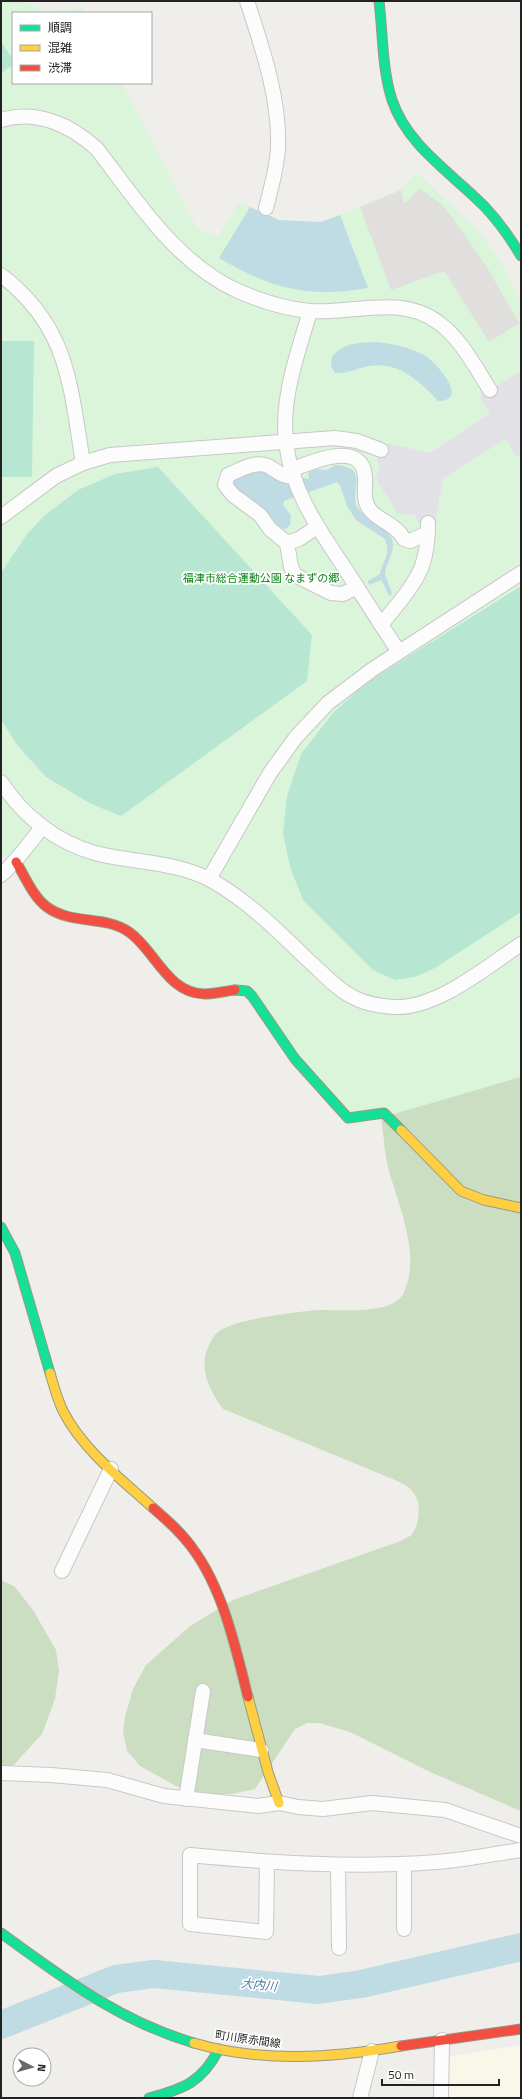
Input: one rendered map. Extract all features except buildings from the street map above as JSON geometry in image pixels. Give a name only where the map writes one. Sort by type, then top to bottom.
[{"type":"street","points":[[247,1],[268,75],[278,125],[277,156],[266,208]]},
{"type":"street","points":[[378,1],[385,68],[390,91],[398,115],[414,140],[433,161],[486,207],[521,256]]},
{"type":"street","points":[[1,120],[21,117],[49,120],[66,126],[84,137],[97,149],[174,245],[212,277],[249,296],[285,307],[310,311],[345,312],[382,306],[421,313],[438,322],[449,331],[459,343],[490,390]]},
{"type":"street","points":[[1,275],[21,292],[36,308],[58,343],[71,392],[83,463]]},
{"type":"street","points":[[310,311],[288,392],[286,442],[292,474],[302,500],[317,527],[399,652]]},
{"type":"street","points":[[1,517],[56,476],[83,463],[118,454],[335,438],[357,441],[380,450]]},
{"type":"street","points":[[356,587],[344,594],[339,595],[300,579],[295,575],[291,567],[287,543],[270,529],[260,515],[233,495],[225,485],[228,475],[255,464],[266,465],[286,477],[307,464],[338,455],[351,456],[357,459],[364,469],[366,503],[370,510],[400,530],[404,539],[410,541],[428,528],[422,566],[415,579],[381,625]]},
{"type":"street","points":[[287,543],[298,539],[317,527]]},
{"type":"street","points":[[209,879],[270,773],[296,737],[328,703],[352,683],[521,573]]},
{"type":"street","points":[[1,782],[21,808],[42,827],[67,842],[95,853],[172,866],[209,879],[238,896],[262,916],[332,982],[351,997],[370,1004],[395,1007],[421,1005],[443,995],[521,944]]},
{"type":"street","points":[[1,875],[16,862],[22,851],[42,827]]},
{"type":"street","points":[[16,862],[47,907],[62,914],[95,919],[117,926],[128,932],[138,940],[163,973],[179,985],[196,993],[213,995],[239,988],[248,991],[265,1013],[280,1040],[326,1096],[348,1118],[384,1113],[461,1191],[484,1200],[521,1208]]},
{"type":"street","points":[[1,1228],[14,1251],[42,1346],[64,1412],[80,1437],[111,1469],[172,1526],[196,1552],[208,1574],[225,1614],[260,1750],[280,1803]]},
{"type":"street","points":[[62,1571],[111,1469]]},
{"type":"street","points":[[186,1799],[204,1691]]},
{"type":"street","points":[[195,1740],[260,1750]]},
{"type":"street","points":[[1,1774],[51,1775],[107,1780],[164,1796],[258,1806],[280,1803],[298,1807],[323,1808],[372,1804],[445,1810],[521,1836]]},
{"type":"street","points":[[267,1862],[266,1932],[190,1924],[190,1855],[267,1862],[338,1865],[438,1862],[521,1850]]},
{"type":"street","points":[[404,1864],[404,1929]]},
{"type":"street","points":[[338,1865],[339,1948]]},
{"type":"street","name":"町川原赤間線","points":[[1,1933],[98,2001],[136,2022],[162,2032],[219,2049],[282,2056],[312,2057],[372,2051],[521,2029]]},
{"type":"street","points":[[441,2098],[442,2040]]},
{"type":"street","points":[[149,2098],[190,2086],[201,2077],[213,2062],[219,2049]]},
{"type":"street","points":[[360,2098],[372,2051]]},
{"type":"shaded area","points":[[419,188],[441,204],[453,218],[488,269],[519,323],[489,342],[445,272],[438,273],[391,290],[360,207],[401,190],[404,203],[410,199]]},
{"type":"shaded area","points":[[521,371],[521,456],[515,455],[506,439],[443,478],[436,517],[437,521],[418,523],[415,515],[398,514],[376,479],[380,464],[377,461],[381,450],[386,443],[430,453],[490,413],[481,399],[482,392],[490,390]]},
{"type":"shaded area","points":[[521,2045],[521,2098],[446,2098],[446,2064],[451,2056]]},
{"type":"green space","name":"福津市総合運動公園 なまずの郷","points":[[1,1],[23,1],[44,11],[84,8],[86,12],[12,12],[12,84],[123,84],[197,228],[217,237],[239,202],[279,220],[321,222],[400,190],[416,172],[476,228],[503,265],[521,303],[521,1077],[349,1127],[245,995],[211,1001],[122,933],[67,921],[1,854]]},
{"type":"green space","points":[[1,41],[12,58],[12,66],[1,73]]},
{"type":"green space","points":[[1,341],[34,341],[32,477],[1,477]]},
{"type":"green space","points":[[158,467],[312,635],[307,681],[121,816],[91,804],[46,777],[17,745],[1,719],[1,573],[27,534],[44,516],[78,490],[115,474]]},
{"type":"green space","points":[[521,586],[521,912],[435,968],[415,977],[395,980],[373,970],[303,900],[290,867],[283,833],[287,796],[301,754],[333,713],[366,683]]},
{"type":"green space","points":[[521,1049],[521,1811],[428,1771],[350,1732],[319,1723],[307,1723],[295,1729],[255,1789],[232,1794],[209,1795],[176,1786],[140,1766],[127,1751],[123,1732],[125,1717],[133,1689],[146,1665],[190,1626],[233,1600],[409,1537],[416,1527],[419,1514],[416,1496],[407,1486],[223,1409],[215,1397],[206,1378],[204,1364],[210,1343],[219,1331],[228,1326],[252,1319],[316,1310],[363,1310],[387,1306],[397,1301],[403,1294],[408,1280],[410,1248],[403,1216],[387,1165],[381,1117]]},
{"type":"green space","points":[[1,1580],[14,1586],[33,1610],[56,1650],[59,1671],[55,1699],[42,1734],[12,1767],[1,1769]]},
{"type":"water","points":[[250,207],[279,220],[321,222],[340,215],[368,288],[326,292],[290,288],[273,284],[256,277],[219,258]]},
{"type":"water","points":[[376,342],[401,346],[424,355],[436,365],[448,381],[451,388],[451,395],[447,399],[438,401],[424,386],[408,374],[380,365],[369,366],[348,372],[335,373],[331,366],[332,357],[341,348],[352,344]]},
{"type":"water","points":[[335,465],[346,467],[353,471],[357,482],[355,502],[358,508],[387,532],[392,539],[392,553],[385,574],[392,593],[390,597],[381,580],[369,585],[368,581],[380,574],[387,554],[385,539],[356,520],[347,506],[340,485],[337,482],[284,501],[283,505],[291,515],[290,525],[286,529],[279,528],[262,507],[240,493],[232,485],[232,481],[256,469],[309,479],[308,473],[313,469],[328,470]]},
{"type":"waterway","name":"大内川","points":[[1,2025],[116,1979],[154,1974],[319,1990],[361,1984],[521,1947]]},
{"type":"traffic: fast","points":[[379,1],[386,76],[392,100],[399,117],[420,146],[485,207],[513,243],[521,256]]},
{"type":"traffic: fast","points":[[235,990],[247,991],[252,996],[295,1059],[348,1118],[384,1113],[401,1130]]},
{"type":"traffic: fast","points":[[1,1227],[15,1253],[50,1373]]},
{"type":"traffic: fast","points":[[1,1933],[93,1997],[141,2023],[194,2043]]},
{"type":"traffic: fast","points":[[149,2098],[182,2087],[199,2077],[213,2060],[219,2049]]},
{"type":"traffic: slow","points":[[401,1130],[461,1191],[484,1200],[521,1208]]},
{"type":"traffic: slow","points":[[50,1373],[63,1411],[81,1439],[116,1475],[153,1508]]},
{"type":"traffic: slow","points":[[248,1697],[268,1772],[279,1803]]},
{"type":"traffic: slow","points":[[194,2043],[245,2054],[271,2056],[323,2056],[401,2046]]},
{"type":"traffic: jam","points":[[16,862],[33,892],[47,907],[56,913],[109,923],[129,932],[138,940],[171,979],[180,986],[191,992],[204,994],[235,990]]},
{"type":"traffic: jam","points":[[153,1508],[189,1543],[213,1582],[239,1659],[248,1697]]},
{"type":"traffic: jam","points":[[401,2046],[521,2029]]}]
